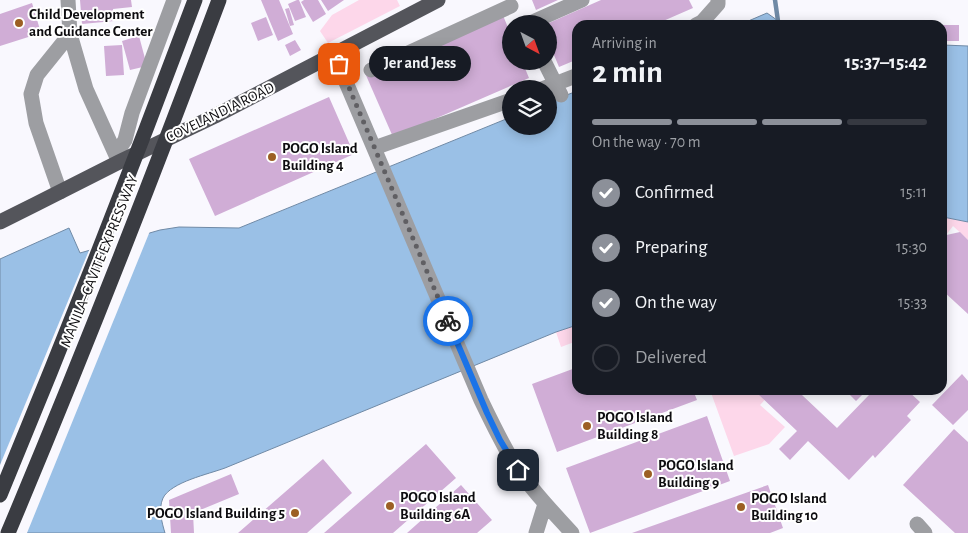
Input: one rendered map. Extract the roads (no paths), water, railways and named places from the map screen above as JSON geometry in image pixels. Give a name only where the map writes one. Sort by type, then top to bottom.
[{"type":"highway","name":"MANILA–CAVITE EXPRESSWAY","points":[[0,495],[149,123],[195,0]]},
{"type":"highway","name":"MANILA–CAVITE EXPRESSWAY","points":[[8,533],[54,423],[174,121],[219,0]]},
{"type":"main road","name":"COVELANDIA ROAD","points":[[0,222],[60,192],[118,158],[216,116],[438,0]]},
{"type":"street","points":[[68,0],[70,34],[86,89],[118,158]]},
{"type":"street","points":[[118,158],[132,113],[174,0]]},
{"type":"street","points":[[548,15],[582,0]]},
{"type":"street","points":[[704,20],[718,4],[718,0]]},
{"type":"street","points":[[371,70],[508,3],[519,15]]},
{"type":"street","points":[[60,192],[36,124],[32,94],[37,75],[70,34]]},
{"type":"street","points":[[334,54],[474,384],[500,440],[518,470],[572,533]]},
{"type":"street","points":[[557,86],[572,77]]},
{"type":"street","points":[[374,148],[502,103]]},
{"type":"street","points":[[536,533],[546,504]]},
{"type":"water","points":[[767,13],[777,20],[751,20]]},
{"type":"water","points":[[947,45],[968,46],[968,222],[947,218]]},
{"type":"water","points":[[572,93],[572,327],[174,487],[163,498],[161,507],[165,533],[0,533],[0,259],[69,228],[80,253],[160,230],[179,227],[239,228],[502,121],[502,135],[557,135],[557,99]]},
{"type":"waterway","points":[[775,0],[778,20]]},
{"type":"place","name":"Child Development and Guidance Center","points":[[19,23]]},
{"type":"place","name":"Jer and Jess","points":[[339,64]]},
{"type":"place","name":"POGO Island Building 4","points":[[272,157]]},
{"type":"place","name":"POGO Island Building 8","points":[[587,426]]},
{"type":"place","name":"POGO Island Building 9","points":[[648,474]]},
{"type":"place","name":"POGO Island Building 6A","points":[[390,506]]},
{"type":"place","name":"POGO Island Building 10","points":[[741,507]]},
{"type":"place","name":"POGO Island Building 5","points":[[295,513]]}]
